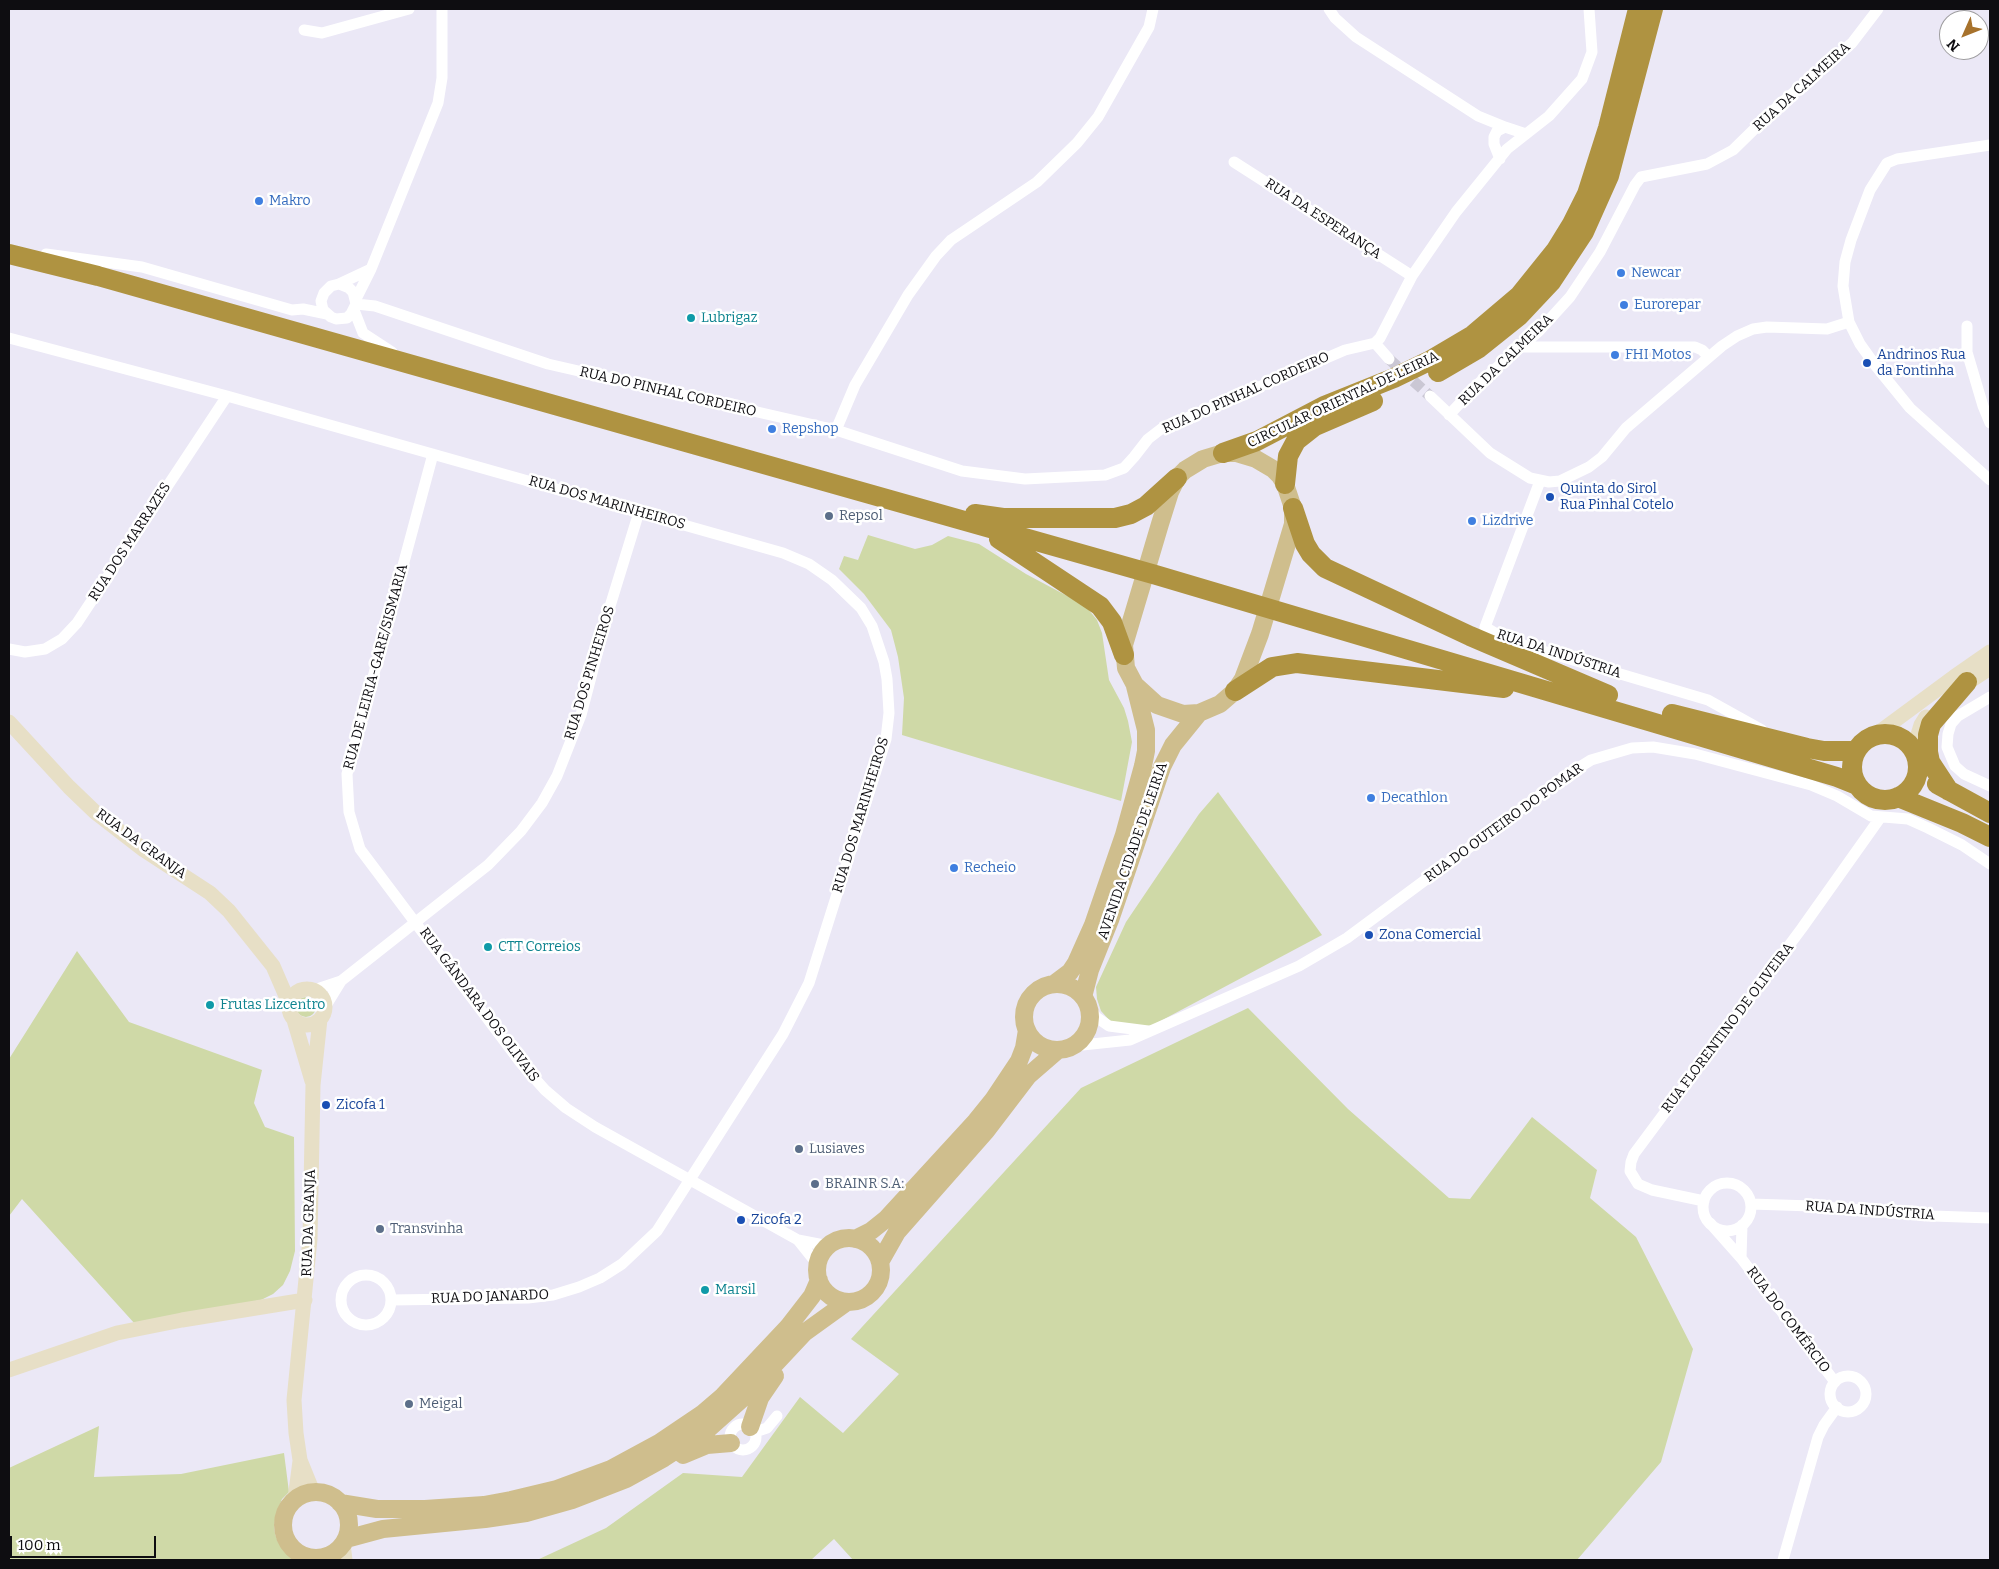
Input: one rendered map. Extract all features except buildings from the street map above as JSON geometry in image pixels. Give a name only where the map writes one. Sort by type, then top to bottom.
[{"type":"highway","name":"CIRCULAR ORIENTAL DE LEIRIA","points":[[1223,453],[1257,441],[1324,406],[1430,362],[1473,335],[1520,296],[1556,250],[1587,194],[1608,128],[1638,9]]},
{"type":"highway","name":"CIRCULAR ORIENTAL DE LEIRIA","points":[[1285,484],[1287,463],[1292,448],[1296,441],[1305,433],[1315,426],[1400,390],[1462,359],[1519,316],[1551,282],[1584,232],[1609,176],[1653,9]]},
{"type":"highway","points":[[9,244],[951,512],[1608,695],[1669,714],[1824,751],[1856,751]]},
{"type":"highway","points":[[9,254],[98,276],[1280,611],[1837,777],[1857,785],[1871,797],[1889,800],[1898,797],[1912,786],[1915,760]]},
{"type":"highway","points":[[951,512],[1003,518],[1115,518],[1131,514],[1146,506],[1177,478]]},
{"type":"highway","points":[[1293,508],[1305,544],[1311,554],[1325,568],[1470,636],[1608,695]]},
{"type":"highway","points":[[976,526],[1016,549],[1100,606],[1112,622],[1124,655]]},
{"type":"highway","points":[[1235,691],[1272,667],[1306,663],[1508,689],[1634,721],[1657,724]]},
{"type":"highway","points":[[1949,791],[1930,762],[1928,735],[1931,724],[1967,682]]},
{"type":"highway","points":[[1857,785],[1852,768],[1856,751],[1874,736],[1885,734],[1896,736],[1906,742],[1915,760],[1949,791],[1990,813]]},
{"type":"highway","points":[[1898,797],[1962,823],[1990,838]]},
{"type":"main road","points":[[1223,453],[1236,453],[1256,459],[1272,469],[1285,484],[1293,508],[1292,530],[1247,671],[1235,691],[1220,704],[1199,713],[1183,714],[1157,705],[1135,685],[1126,668],[1124,655],[1126,634],[1170,492],[1177,478],[1198,461],[1223,453]]},
{"type":"main road","points":[[1874,736],[1990,652]]},
{"type":"main road","points":[[1915,760],[1921,725],[1927,717],[1967,682],[1990,668]]},
{"type":"main road","name":"AVENIDA CIDADE DE LEIRIA","points":[[1054,984],[1070,972],[1076,963],[1093,925],[1124,836],[1143,766],[1146,751],[1146,730],[1135,685]]},
{"type":"main road","name":"AVENIDA CIDADE DE LEIRIA","points":[[1086,1002],[1090,970],[1110,920],[1162,766],[1173,745],[1199,713]]},
{"type":"main road","name":"RUA DA GRANJA","points":[[9,722],[69,787],[95,812],[144,850],[221,902],[240,923],[273,966],[288,1003]]},
{"type":"main road","name":"RUA DA GRANJA","points":[[273,966],[308,989]]},
{"type":"main road","points":[[855,1239],[871,1231],[886,1219],[993,1100],[1016,1066],[1024,1048],[1027,1030],[1024,1015],[1028,1000],[1039,989],[1054,984],[1067,986],[1086,1002],[1090,1020],[1088,1030],[1082,1040],[1066,1048],[1028,1076],[986,1131],[897,1232],[880,1262]]},
{"type":"main road","points":[[308,989],[322,996],[323,1013],[310,1025],[305,1025],[294,1020],[290,1015],[288,1003],[292,995],[308,989]]},
{"type":"main road","name":"RUA DA GRANJA","points":[[300,1460],[294,1400],[310,1239],[313,1085],[323,1013]]},
{"type":"main road","name":"RUA DA GRANJA","points":[[294,1020],[313,1085]]},
{"type":"main road","points":[[1027,1030],[1040,1045],[1066,1048]]},
{"type":"main road","points":[[340,1503],[377,1509],[426,1509],[484,1505],[557,1489],[605,1472],[659,1444],[702,1414],[723,1396],[788,1327],[812,1296],[822,1254],[829,1246],[841,1239],[855,1239],[868,1244],[878,1255],[880,1262],[880,1280],[875,1290],[862,1299],[848,1302],[804,1333],[744,1396],[718,1420],[680,1448],[643,1471]]},
{"type":"main road","points":[[818,1273],[827,1293],[833,1298],[848,1302]]},
{"type":"main road","points":[[9,1370],[117,1333],[182,1320],[305,1300]]},
{"type":"main road","points":[[752,1429],[760,1398],[794,1344]]},
{"type":"main road","points":[[344,1548],[348,1520],[340,1503],[328,1494],[313,1492],[295,1500],[285,1512],[283,1520],[285,1536],[293,1549],[300,1554],[325,1559],[334,1552],[344,1548],[383,1529],[526,1513],[572,1500],[707,1445],[732,1443]]},
{"type":"main road","points":[[300,1460],[313,1492]]},
{"type":"main road","points":[[295,1500],[300,1460]]},
{"type":"street","points":[[304,30],[322,33],[409,9]]},
{"type":"street","points":[[46,254],[142,268],[292,310],[303,309],[327,314],[336,319],[342,319],[351,314],[438,103],[442,78],[442,9]]},
{"type":"street","points":[[836,430],[855,385],[908,295],[931,264],[951,240],[1037,182],[1077,143],[1098,118],[1149,27],[1153,9]]},
{"type":"street","points":[[1329,9],[1339,22],[1356,37],[1478,116],[1526,134]]},
{"type":"street","points":[[1389,358],[1375,343],[1380,338],[1412,276],[1456,212],[1507,150],[1549,116],[1582,79],[1592,52],[1589,9]]},
{"type":"street","name":"RUA DA CALMEIRA","points":[[1449,415],[1483,380],[1523,347],[1548,322],[1581,282],[1600,252],[1635,184],[1641,178],[1707,164],[1733,150],[1779,105],[1852,43],[1878,9]]},
{"type":"street","points":[[1478,116],[1494,140],[1500,159]]},
{"type":"street","points":[[1494,140],[1497,131],[1505,127]]},
{"type":"street","points":[[1990,145],[1897,159],[1887,164],[1870,190],[1851,240],[1845,262],[1843,286],[1849,322],[1860,344],[1910,408],[1990,480]]},
{"type":"street","name":"RUA DA ESPERANÇA","points":[[1234,162],[1412,276]]},
{"type":"street","points":[[327,314],[322,305],[322,298],[327,289],[371,269]]},
{"type":"street","points":[[340,284],[349,288],[363,333],[392,352]]},
{"type":"street","points":[[303,309],[322,298]]},
{"type":"street","name":"RUA DO PINHAL CORDEIRO","points":[[355,305],[375,306],[548,364],[836,430],[962,471],[1025,479],[1105,476],[1124,468],[1148,438],[1161,429],[1345,350],[1375,343]]},
{"type":"street","points":[[1430,396],[1490,453],[1530,478],[1540,481],[1560,481],[1589,467],[1602,457],[1626,428],[1709,357],[1737,336],[1753,329],[1767,327],[1827,329],[1849,322]]},
{"type":"street","points":[[1967,326],[1967,352],[1990,423]]},
{"type":"street","points":[[9,338],[433,454]]},
{"type":"street","points":[[1523,347],[1696,347],[1709,357]]},
{"type":"street","name":"RUA DOS MARRAZES","points":[[9,649],[25,652],[45,649],[62,639],[77,623],[226,396]]},
{"type":"street","name":"RUA DOS MARINHEIROS","points":[[433,454],[783,552],[809,564],[832,580],[861,608],[872,626],[884,662],[889,697],[886,739],[809,983],[782,1034],[691,1180]]},
{"type":"street","name":"RUA DE LEIRIA-GARE/SISMARIA","points":[[416,923],[360,849],[348,812],[347,774],[433,454]]},
{"type":"street","name":"RUA DA INDÚSTRIA","points":[[1540,481],[1485,627],[1500,636],[1526,646],[1708,700],[1762,730],[1776,741]]},
{"type":"street","name":"RUA DOS PINHEIROS","points":[[323,1013],[341,981],[488,866],[521,831],[542,803],[557,776],[580,715],[607,616],[639,512]]},
{"type":"street","points":[[1990,697],[1958,716],[1951,724],[1947,747],[1955,766],[1964,774],[1990,786]]},
{"type":"street","name":"RUA DO OUTEIRO DO POMAR","points":[[1066,1048],[1130,1040],[1299,966],[1347,938],[1567,775],[1591,760],[1632,748],[1653,747],[1695,754],[1810,784],[1837,796],[1871,816],[1908,819],[1962,845],[1990,864]]},
{"type":"street","name":"RUA FLORENTINO DE OLIVEIRA","points":[[1704,1201],[1638,1184],[1630,1171],[1634,1154],[1802,928],[1880,818]]},
{"type":"street","name":"RUA GÂNDARA DOS OLIVAIS","points":[[416,923],[520,1062],[545,1090],[566,1108],[595,1127],[798,1240],[829,1246]]},
{"type":"street","name":"RUA DOS PINHEIROS","points":[[308,989],[341,981]]},
{"type":"street","points":[[1086,1002],[1096,1017],[1109,1026],[1118,1029],[1150,1032]]},
{"type":"street","name":"RUA DO JANARDO","points":[[392,1300],[528,1298],[553,1295],[579,1287],[600,1278],[622,1264],[641,1247],[657,1230],[691,1180]]},
{"type":"street","points":[[1725,1183],[1739,1186],[1745,1191],[1751,1204],[1747,1220],[1742,1226],[1729,1230],[1722,1230],[1710,1223],[1705,1217],[1704,1201],[1711,1188],[1725,1183]]},
{"type":"street","name":"RUA DA INDÚSTRIA","points":[[1751,1204],[1812,1206],[1933,1216],[1990,1218]]},
{"type":"street","name":"RUA DO COMÉRCIO","points":[[1710,1223],[1742,1258],[1835,1382]]},
{"type":"street","name":"RUA DO COMÉRCIO","points":[[1742,1226],[1742,1258]]},
{"type":"street","name":"RUA GÂNDARA DOS OLIVAIS","points":[[798,1240],[818,1273]]},
{"type":"street","points":[[371,1276],[386,1284],[392,1300],[387,1315],[381,1320],[366,1325],[352,1320],[346,1315],[342,1300],[348,1284],[354,1278],[371,1276]]},
{"type":"street","points":[[1853,1376],[1863,1384],[1866,1390],[1864,1403],[1860,1408],[1847,1412],[1837,1407],[1831,1398],[1831,1391],[1835,1382],[1841,1377],[1853,1376]]},
{"type":"street","points":[[1783,1560],[1818,1437],[1837,1407]]},
{"type":"street","points":[[752,1429],[755,1440],[746,1449],[738,1448],[732,1443],[730,1434],[735,1427],[742,1424],[752,1429],[767,1428],[777,1416]]},
{"type":"green space","points":[[868,535],[915,549],[932,545],[948,536],[979,544],[1026,574],[1088,609],[1097,620],[1102,633],[1109,680],[1124,708],[1132,742],[1121,801],[902,735],[904,698],[898,657],[891,630],[864,594],[839,569],[844,556],[858,560]]},
{"type":"green space","points":[[1218,792],[1322,935],[1153,1025],[1135,1028],[1111,1022],[1101,1011],[1096,987],[1126,922],[1199,814]]},
{"type":"green space","points":[[77,951],[129,1022],[262,1070],[254,1103],[265,1127],[294,1137],[295,1251],[290,1271],[283,1285],[273,1294],[261,1300],[135,1324],[22,1199],[9,1216],[9,1059]]},
{"type":"green space","points":[[306,997],[313,1000],[316,1007],[313,1014],[306,1017],[299,1014],[296,1007],[299,1000]]},
{"type":"green space","points":[[1248,1008],[1348,1109],[1449,1198],[1470,1199],[1532,1117],[1597,1170],[1590,1198],[1636,1237],[1693,1349],[1661,1462],[1577,1560],[853,1560],[834,1539],[811,1560],[537,1560],[606,1528],[683,1473],[742,1477],[800,1397],[843,1433],[899,1374],[851,1339],[1081,1088]]},
{"type":"green space","points":[[99,1426],[94,1477],[181,1474],[284,1453],[289,1492],[282,1499],[277,1512],[274,1525],[275,1534],[278,1542],[285,1550],[300,1560],[9,1560],[9,1468]]},
{"type":"tunnel","points":[[1389,359],[1430,396]]},
{"type":"place","name":"Makro","points":[[259,201]]},
{"type":"place","name":"Newcar","points":[[1621,273]]},
{"type":"place","name":"Eurorepar","points":[[1624,305]]},
{"type":"place","name":"Lubrigaz","points":[[691,318]]},
{"type":"place","name":"FHI Motos","points":[[1615,355]]},
{"type":"place","name":"Andrinos Rua da Fontinha","points":[[1867,363]]},
{"type":"place","name":"Repshop","points":[[772,429]]},
{"type":"place","name":"Quinta do Sirol Rua Pinhal Cotelo","points":[[1550,497]]},
{"type":"place","name":"Repsol","points":[[829,516]]},
{"type":"place","name":"Lizdrive","points":[[1472,521]]},
{"type":"place","name":"Decathlon","points":[[1371,798]]},
{"type":"place","name":"Recheio","points":[[954,868]]},
{"type":"place","name":"Zona Comercial","points":[[1369,935]]},
{"type":"place","name":"CTT Correios","points":[[488,947]]},
{"type":"place","name":"Frutas Lizcentro","points":[[210,1005]]},
{"type":"place","name":"Zicofa 1","points":[[326,1105]]},
{"type":"place","name":"Lusiaves","points":[[799,1149]]},
{"type":"place","name":"BRAINR S.A:","points":[[815,1184]]},
{"type":"place","name":"Zicofa 2","points":[[741,1220]]},
{"type":"place","name":"Transvinha","points":[[380,1229]]},
{"type":"place","name":"Marsil","points":[[705,1290]]},
{"type":"place","name":"Meigal","points":[[409,1404]]}]
